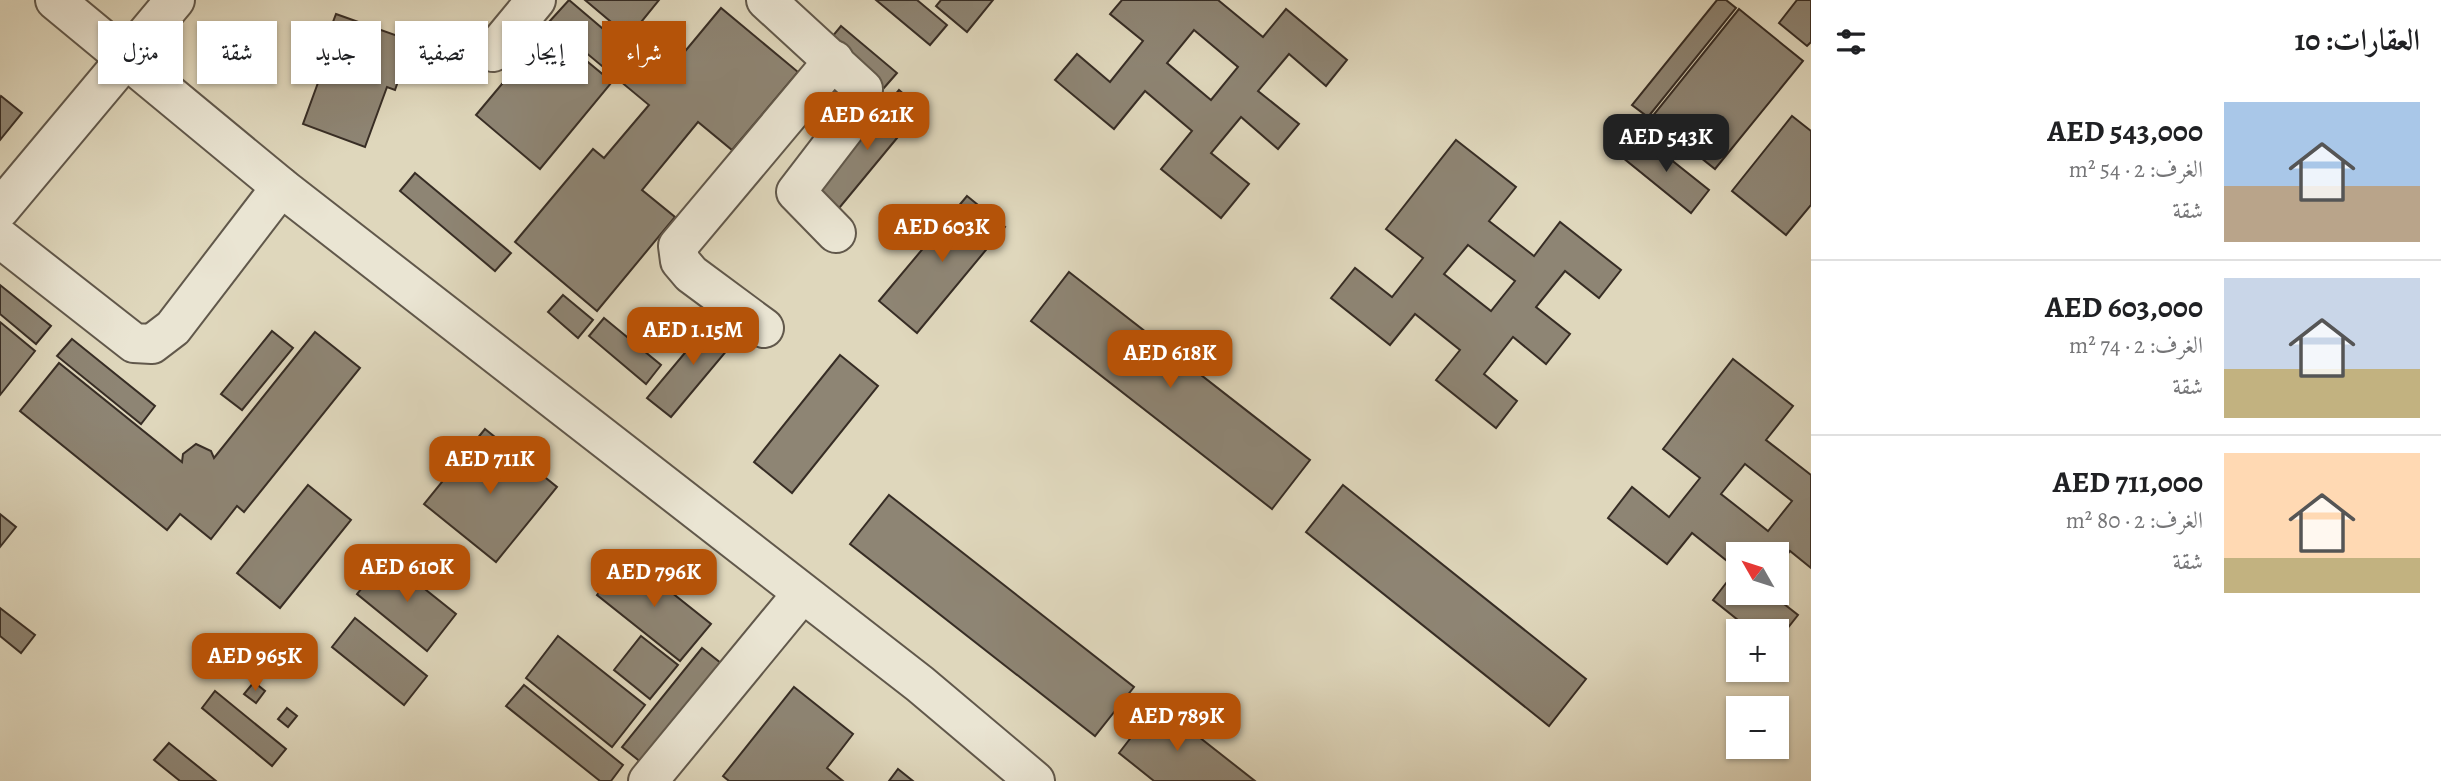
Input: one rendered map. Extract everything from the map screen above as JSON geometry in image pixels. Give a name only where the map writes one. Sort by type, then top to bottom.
[{"type":"lane","points":[[55,0],[98,36]]},
{"type":"lane","points":[[157,21],[175,0]]},
{"type":"lane","points":[[493,52],[536,0]]},
{"type":"lane","points":[[766,0],[863,89],[862,106],[796,192],[836,233]]},
{"type":"lane","points":[[764,328],[691,274],[680,261],[678,246],[834,60]]},
{"type":"lane","points":[[0,209],[104,84]]},
{"type":"lane","points":[[155,84],[281,187],[919,684],[1035,781]]},
{"type":"lane","points":[[0,237],[134,343],[152,344],[173,328],[281,187]]},
{"type":"lane","points":[[648,781],[802,594]]},
{"type":"building","points":[[569,0],[602,28],[602,66],[588,54],[588,21],[550,21]]},
{"type":"building","points":[[585,0],[659,0],[642,21],[610,21]]},
{"type":"building","points":[[876,0],[917,0],[947,25],[930,45]]},
{"type":"building","points":[[941,0],[993,0],[967,32],[936,6]]},
{"type":"building","points":[[1122,0],[1218,0],[1263,37],[1286,9],[1347,60],[1326,86],[1289,54],[1258,91],[1299,124],[1278,149],[1241,117],[1211,153],[1249,184],[1221,218],[1161,169],[1192,131],[1145,91],[1114,129],[1055,80],[1077,54],[1110,82],[1143,41],[1110,14]],"holes":[[[1194,30],[1238,67],[1211,100],[1167,63]]]},
{"type":"building","points":[[1717,0],[1726,0],[1736,8],[1648,117],[1632,105]]},
{"type":"building","points":[[1797,0],[1811,0],[1811,42],[1807,46],[1779,23]]},
{"type":"building","points":[[721,8],[798,72],[732,150],[698,122],[642,190],[675,217],[597,311],[515,242],[593,149],[604,158],[649,105],[624,84],[686,84],[686,50]]},
{"type":"building","points":[[1739,9],[1803,61],[1715,169],[1651,118]]},
{"type":"building","points":[[336,14],[356,21],[333,21]]},
{"type":"building","points":[[841,26],[897,73],[883,89],[827,43]]},
{"type":"building","points":[[381,30],[395,35],[397,84],[395,90],[387,87],[365,147],[303,124],[318,84],[381,84]]},
{"type":"building","points":[[588,62],[602,74],[602,84],[610,84],[540,169],[476,115],[502,84],[588,84]]},
{"type":"building","points":[[899,90],[921,109],[835,213],[812,194]]},
{"type":"building","points":[[1,96],[22,113],[0,140],[0,98]]},
{"type":"building","points":[[1792,116],[1811,131],[1811,205],[1786,235],[1732,191]]},
{"type":"building","points":[[1640,135],[1709,190],[1691,213],[1622,157]]},
{"type":"building","points":[[1456,140],[1516,187],[1489,221],[1534,256],[1560,222],[1621,270],[1599,298],[1565,271],[1536,307],[1570,334],[1546,364],[1513,337],[1484,374],[1517,401],[1496,428],[1436,380],[1460,350],[1415,314],[1390,345],[1331,298],[1355,268],[1392,297],[1423,258],[1386,229]],"holes":[[[1468,245],[1515,281],[1491,311],[1444,274]]]},
{"type":"building","points":[[415,173],[511,253],[495,271],[400,191]]},
{"type":"building","points":[[967,196],[1005,227],[917,333],[879,301]]},
{"type":"building","points":[[1069,272],[1310,460],[1272,509],[1031,321]]},
{"type":"building","points":[[0,285],[51,326],[36,344],[0,314]]},
{"type":"building","points":[[563,295],[593,320],[578,338],[548,312]]},
{"type":"building","points":[[715,317],[739,336],[671,417],[647,398]]},
{"type":"building","points":[[604,318],[661,365],[646,384],[589,336]]},
{"type":"building","points":[[0,322],[35,351],[0,395]]},
{"type":"building","points":[[272,331],[293,348],[242,410],[221,394]]},
{"type":"building","points":[[315,332],[360,368],[244,512],[237,506],[211,539],[180,514],[167,530],[20,411],[59,363],[182,462],[183,454],[196,444],[211,451],[214,458]]},
{"type":"building","points":[[72,339],[155,406],[141,424],[57,356]]},
{"type":"building","points":[[840,355],[878,386],[792,493],[754,462]]},
{"type":"building","points":[[1733,359],[1793,406],[1766,440],[1811,475],[1811,568],[1789,552],[1789,542],[1726,542],[1726,560],[1692,533],[1667,564],[1608,518],[1632,487],[1669,517],[1700,478],[1663,449]],"holes":[[[1745,464],[1792,501],[1768,531],[1721,494]]]},
{"type":"building","points":[[485,429],[557,487],[496,562],[424,504]]},
{"type":"building","points":[[308,485],[351,520],[280,608],[237,573]]},
{"type":"building","points":[[1343,485],[1586,679],[1549,726],[1306,532]]},
{"type":"building","points":[[889,495],[1134,687],[1095,736],[850,544]]},
{"type":"building","points":[[0,514],[16,527],[0,547]]},
{"type":"building","points":[[627,557],[711,624],[680,661],[597,595]]},
{"type":"building","points":[[386,558],[456,614],[427,651],[357,594]]},
{"type":"building","points":[[1726,583],[1726,606],[1787,606],[1798,615],[1789,626],[1789,619],[1737,619],[1713,600]]},
{"type":"building","points":[[0,608],[35,635],[21,653],[0,636]]},
{"type":"building","points":[[355,618],[427,676],[404,705],[332,647]]},
{"type":"building","points":[[558,636],[645,705],[612,747],[526,678]]},
{"type":"building","points":[[641,636],[678,665],[650,699],[614,670]]},
{"type":"building","points":[[702,648],[722,664],[642,763],[622,747]]},
{"type":"building","points":[[254,682],[265,691],[256,703],[244,694]]},
{"type":"building","points":[[524,685],[623,765],[611,781],[600,781],[506,706]]},
{"type":"building","points":[[794,687],[853,734],[827,768],[843,781],[729,781],[723,776]]},
{"type":"building","points":[[215,691],[286,749],[272,766],[202,708]]},
{"type":"building","points":[[1157,704],[1255,781],[1154,781],[1119,753]]},
{"type":"building","points":[[287,708],[297,716],[288,727],[278,719]]},
{"type":"building","points":[[169,743],[216,781],[180,781],[154,760]]},
{"type":"building","points":[[898,769],[913,781],[889,781]]}]
